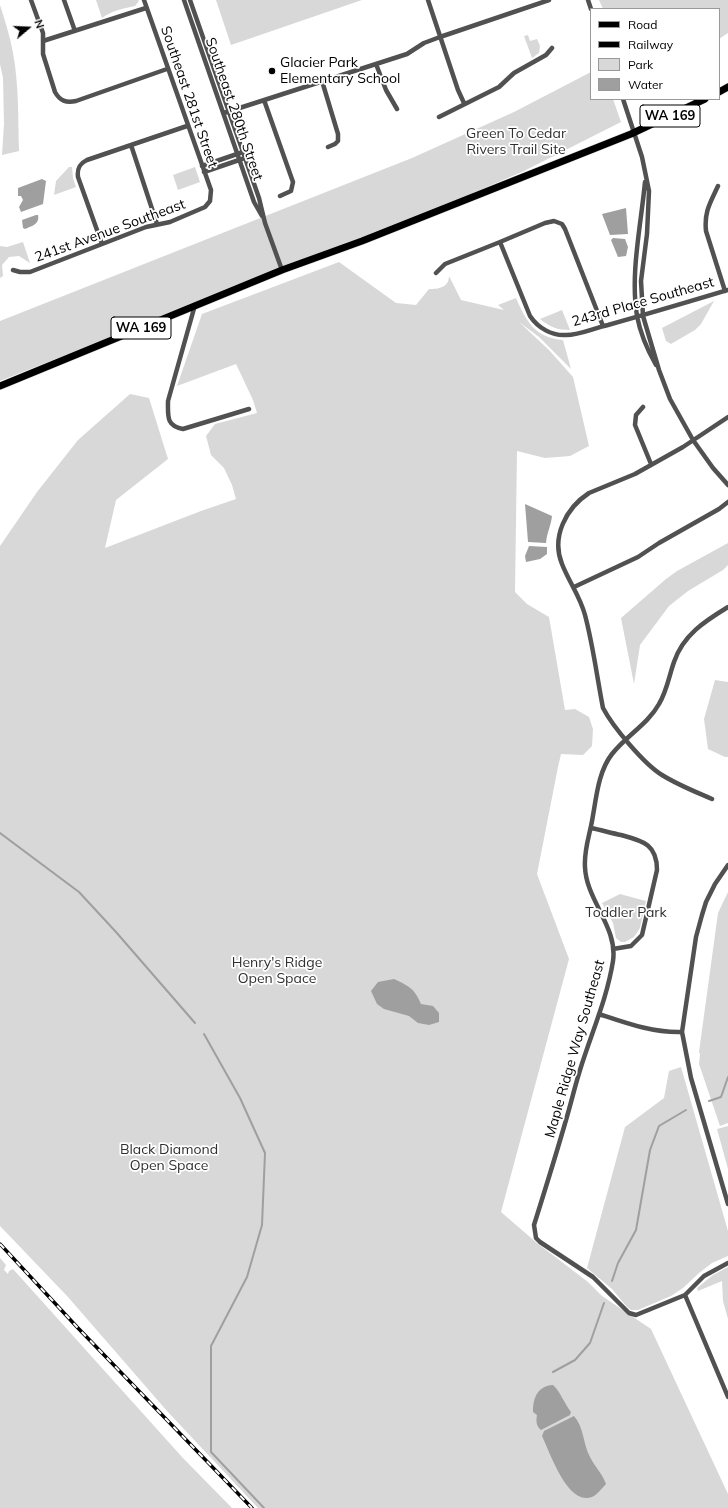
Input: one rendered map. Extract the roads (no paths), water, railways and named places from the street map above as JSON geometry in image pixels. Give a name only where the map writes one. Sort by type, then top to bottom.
[{"type":"main road","name":"WA 169","points":[[0,386],[282,270],[362,241],[634,132],[703,100]]},
{"type":"street","points":[[31,0],[43,34],[42,54],[55,92],[60,99],[66,102],[73,102],[168,69]]},
{"type":"street","points":[[64,0],[75,31]]},
{"type":"street","name":"Southeast 281st Street","points":[[144,0],[187,126],[211,190],[210,201]]},
{"type":"street","name":"Southeast 280th Street","points":[[184,0],[254,202],[265,223]]},
{"type":"street","name":"Southeast 280th Street","points":[[190,0],[246,158],[259,198],[265,223],[282,270]]},
{"type":"street","points":[[428,0],[464,104]]},
{"type":"street","points":[[224,113],[407,54],[424,43],[549,0]]},
{"type":"street","points":[[43,41],[146,8]]},
{"type":"street","points":[[439,117],[499,86],[514,73],[546,55],[552,48]]},
{"type":"street","points":[[376,64],[386,90],[397,109]]},
{"type":"street","points":[[322,81],[338,134],[338,141],[328,147]]},
{"type":"street","points":[[264,100],[293,182],[291,191],[280,196]]},
{"type":"street","points":[[623,100],[642,157],[645,179],[649,191],[649,210],[641,281],[643,316],[659,370],[670,399],[693,440],[713,468],[728,485]]},
{"type":"street","points":[[102,244],[78,177],[81,163],[187,126]]},
{"type":"street","points":[[131,145],[157,224]]},
{"type":"street","points":[[202,166],[243,151]]},
{"type":"street","points":[[204,172],[246,158]]},
{"type":"street","points":[[645,179],[635,282],[638,317],[650,354],[659,370]]},
{"type":"street","points":[[718,186],[707,208],[705,222],[706,231],[726,290]]},
{"type":"street","name":"241st Avenue Southeast","points":[[13,270],[30,272],[146,227],[174,220],[205,207],[210,201]]},
{"type":"street","points":[[436,273],[445,264],[554,221],[559,223],[565,229],[603,326]]},
{"type":"street","name":"243rd Place Southeast","points":[[500,242],[527,311],[533,321],[551,333],[566,335],[603,326],[643,316],[726,290]]},
{"type":"street","points":[[195,306],[168,401],[168,415],[171,423],[175,427],[183,429],[249,409]]},
{"type":"street","points":[[643,407],[636,415],[635,425],[651,464]]},
{"type":"street","points":[[712,799],[662,775],[626,739],[609,719],[603,708],[588,626],[574,588],[561,563],[559,552],[560,530],[568,512],[582,498],[589,493],[635,474],[693,440],[728,417]]},
{"type":"street","points":[[574,588],[634,559],[719,509],[728,502]]},
{"type":"street","name":"Maple Ridge Way Southeast","points":[[685,1295],[636,1315],[629,1313],[593,1277],[540,1242],[536,1238],[534,1225],[579,1071],[599,1014],[612,968],[613,949],[605,919],[590,892],[585,869],[585,848],[591,828],[599,782],[611,755],[652,715],[660,703],[678,651],[687,637],[707,620],[728,607]]},
{"type":"street","points":[[591,828],[643,841],[651,849],[657,863],[657,870],[642,935],[631,946],[613,949]]},
{"type":"street","points":[[728,865],[715,884],[706,902],[700,922],[694,945],[682,1032],[691,1078],[728,1204]]},
{"type":"street","points":[[599,1014],[656,1031],[682,1032]]},
{"type":"street","points":[[728,1263],[704,1276],[685,1295],[728,1397]]},
{"type":"water","points":[[42,179],[46,181],[43,204],[21,212],[19,207],[23,200],[21,196],[18,196],[18,188]]},
{"type":"water","points":[[626,208],[628,234],[610,235],[602,214]]},
{"type":"water","points":[[38,215],[37,223],[25,229],[23,228],[22,220]]},
{"type":"water","points":[[613,238],[625,239],[628,247],[626,256],[618,257],[611,240]]},
{"type":"water","points":[[525,504],[552,516],[546,543],[528,542]]},
{"type":"water","points":[[529,546],[547,547],[547,554],[540,559],[526,562],[525,556]]},
{"type":"water","points":[[394,979],[411,988],[421,1004],[433,1006],[439,1013],[439,1022],[429,1025],[418,1023],[409,1016],[384,1009],[377,1004],[371,991],[378,982]]},
{"type":"water","points":[[553,1385],[558,1390],[571,1412],[570,1415],[541,1430],[538,1427],[536,1419],[537,1415],[533,1412],[535,1397],[540,1390]]},
{"type":"water","points":[[574,1416],[582,1430],[590,1457],[606,1484],[592,1497],[583,1498],[575,1494],[567,1486],[555,1465],[542,1436],[544,1431]]},
{"type":"waterway","points":[[0,833],[79,892],[195,1023]]},
{"type":"waterway","points":[[204,1034],[240,1098],[265,1153],[262,1225],[247,1277],[211,1346],[211,1452],[264,1508]]},
{"type":"waterway","points":[[709,1101],[721,1097],[728,1077]]},
{"type":"waterway","points":[[612,1281],[618,1263],[636,1230],[650,1150],[659,1126],[686,1110]]},
{"type":"waterway","points":[[553,1372],[575,1360],[590,1343],[604,1303]]},
{"type":"railway","points":[[0,1244],[77,1327],[252,1508]]},
{"type":"place","name":"Glacier Park Elementary School","points":[[272,71]]},
{"type":"park label","name":"Green To Cedar Rivers Trail Site","points":[[516,142]]},
{"type":"park label","name":"Toddler Park","points":[[626,913]]},
{"type":"park label","name":"Henry's Ridge Open Space","points":[[277,972]]},
{"type":"park label","name":"Black Diamond Open Space","points":[[169,1158]]}]
